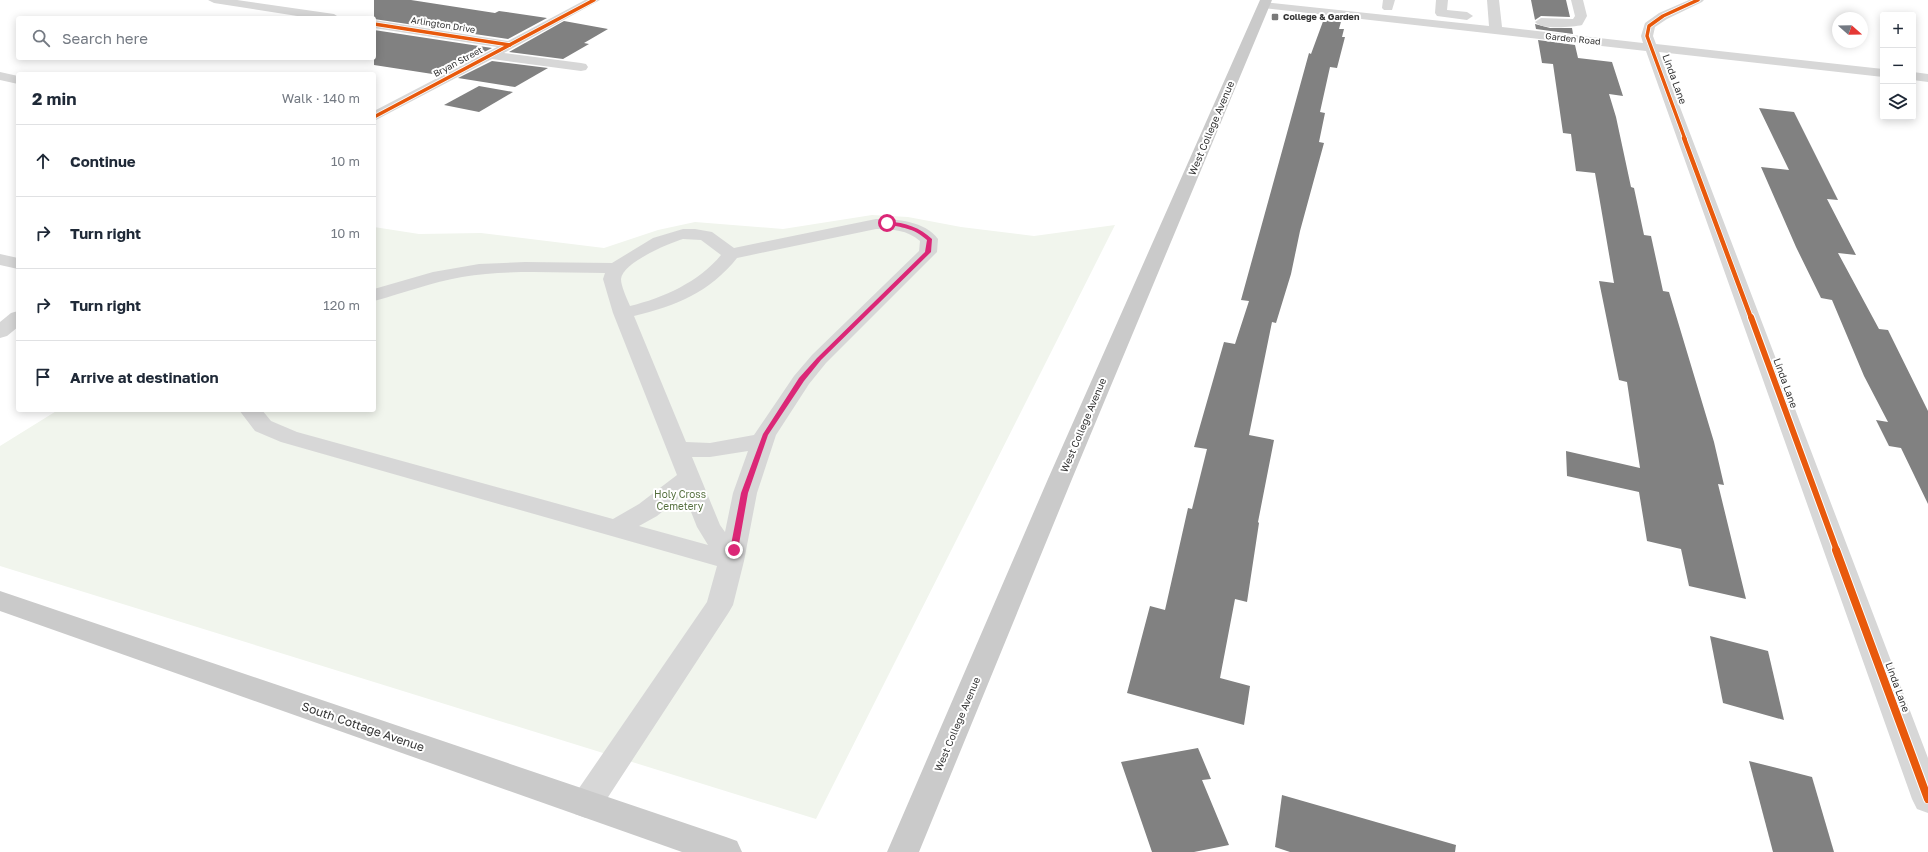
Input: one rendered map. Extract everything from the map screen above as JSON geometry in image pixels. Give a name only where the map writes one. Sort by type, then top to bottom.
[{"type":"main road","name":"West College Avenue","points":[[903,852],[1069,457],[1265,2]]},
{"type":"main road","name":"South Cottage Avenue","points":[[0,601],[726,852]]},
{"type":"street","points":[[214,0],[321,16]]},
{"type":"street","name":"Bryan Street","points":[[376,116],[594,0]]},
{"type":"street","points":[[1328,0],[1390,9],[1510,19]]},
{"type":"street","points":[[1441,13],[1442,0]]},
{"type":"street","points":[[1493,0],[1496,31]]},
{"type":"street","points":[[1532,21],[1569,24],[1578,22],[1581,16],[1577,0]]},
{"type":"street","name":"Linda Lane","points":[[1698,0],[1663,16],[1649,26],[1647,36],[1653,48],[1928,799]]},
{"type":"street","name":"Garden Road","points":[[1265,2],[1390,9],[1496,31],[1880,73]]},
{"type":"street","name":"Arlington Drive","points":[[376,24],[510,45]]},
{"type":"street","points":[[490,55],[580,67]]},
{"type":"street","points":[[0,76],[16,80]]},
{"type":"street","points":[[1916,76],[1928,78]]},
{"type":"street","points":[[586,804],[720,605],[731,562],[745,493],[763,441],[801,380],[819,359],[928,252],[930,239],[909,226],[887,223],[868,225],[730,254],[717,270],[697,286],[642,310],[623,313]]},
{"type":"street","points":[[730,254],[707,236],[693,233],[679,235],[632,256],[616,268],[612,279],[623,313],[709,527],[731,562]]},
{"type":"street","points":[[0,259],[16,263]]},
{"type":"street","points":[[376,295],[409,283],[448,274],[494,268],[616,268]]},
{"type":"street","points":[[0,332],[16,319]]},
{"type":"street","points":[[252,412],[263,426],[289,437],[731,562]]},
{"type":"street","points":[[678,448],[710,450],[763,441]]},
{"type":"street","points":[[615,529],[648,510],[689,477]]},
{"type":"green space","name":"Holy Cross Cemetery","points":[[872,215],[908,217],[961,227],[1034,236],[1115,225],[816,819],[0,566],[0,446],[55,412],[376,412],[376,227],[419,234],[481,233],[604,248],[658,230],[695,222],[783,229]]},
{"type":"building","points":[[374,0],[411,0],[495,13],[499,11],[547,18],[508,39],[376,19],[376,16],[374,16]]},
{"type":"building","points":[[1531,0],[1566,0],[1570,17],[1541,16],[1535,20]]},
{"type":"building","points":[[1325,16],[1342,18],[1339,29],[1344,29],[1342,37],[1345,37],[1337,68],[1330,67],[1320,112],[1325,113],[1319,142],[1324,143],[1300,231],[1291,274],[1276,323],[1272,322],[1249,435],[1274,440],[1258,522],[1247,602],[1235,599],[1220,678],[1250,686],[1244,725],[1127,693],[1150,606],[1165,610],[1188,508],[1192,509],[1207,449],[1194,447],[1224,342],[1235,344],[1249,301],[1241,300],[1309,53],[1311,54]]},
{"type":"building","points":[[564,21],[608,29],[584,43],[589,44],[563,59],[509,52]]},
{"type":"building","points":[[1535,24],[1550,28],[1572,28],[1573,34],[1536,29]]},
{"type":"building","points":[[376,30],[492,48],[439,75],[374,65],[374,60],[376,60]]},
{"type":"building","points":[[1538,40],[1575,45],[1578,58],[1612,62],[1623,96],[1609,94],[1616,117],[1631,187],[1634,188],[1644,235],[1651,236],[1663,291],[1669,292],[1714,442],[1724,485],[1718,484],[1746,599],[1689,586],[1681,549],[1647,541],[1639,492],[1567,476],[1566,451],[1640,468],[1627,382],[1619,380],[1599,281],[1614,283],[1595,173],[1576,171],[1571,134],[1563,133],[1553,64],[1542,63]]},
{"type":"building","points":[[492,61],[548,68],[515,87],[458,78]]},
{"type":"building","points":[[479,86],[513,92],[479,112],[444,105]]},
{"type":"building","points":[[1759,108],[1794,112],[1838,200],[1827,199],[1856,255],[1838,253],[1879,329],[1888,330],[1928,411],[1928,504],[1901,448],[1889,446],[1876,420],[1888,422],[1864,376],[1832,300],[1821,298],[1796,247],[1761,167],[1789,170]]},
{"type":"building","points":[[1710,636],[1768,651],[1784,720],[1723,703]]},
{"type":"building","points":[[1198,748],[1211,779],[1202,780],[1229,845],[1194,852],[1152,852],[1121,762]]},
{"type":"building","points":[[1749,761],[1812,777],[1834,852],[1773,852]]},
{"type":"building","points":[[1282,795],[1456,845],[1455,852],[1290,852],[1275,847]]},
{"type":"cycle path","points":[[376,116],[594,0]]},
{"type":"cycle path","points":[[1698,0],[1663,16],[1649,26],[1647,36],[1928,799]]},
{"type":"cycle path","points":[[376,24],[510,45]]},
{"type":"place","name":"College & Garden","points":[[1275,17]]},
{"type":"route","points":[[734,550],[745,493],[765,435],[801,380],[819,359],[928,252],[930,239],[909,226],[887,223]]}]
